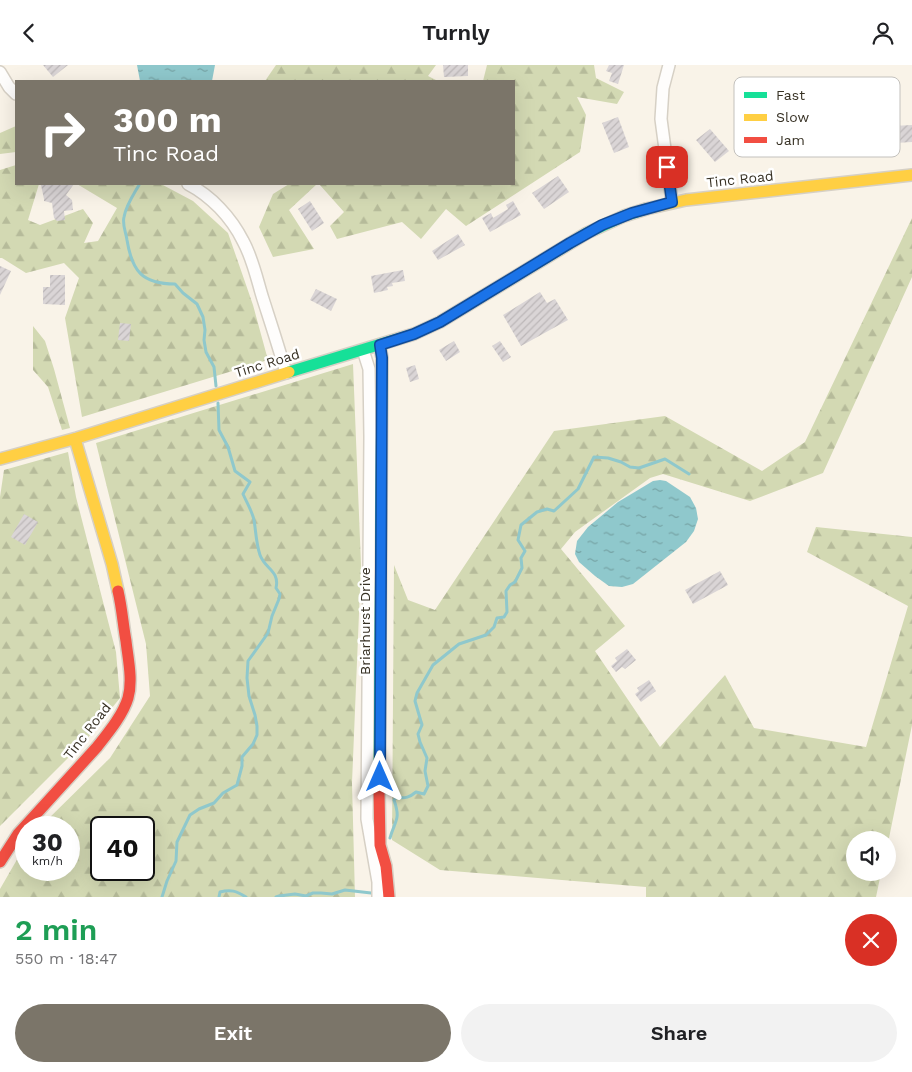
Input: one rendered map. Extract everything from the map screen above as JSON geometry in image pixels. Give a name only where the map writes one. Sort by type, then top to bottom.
[{"type":"street","points":[[669,65],[664,88],[661,119],[672,202]]},
{"type":"street","points":[[0,72],[15,93]]},
{"type":"street","name":"Tinc Road","points":[[0,862],[18,834],[109,732],[123,710],[129,693],[130,673],[120,600],[112,564],[74,439],[414,334],[440,322],[602,225],[632,213],[672,202],[912,175]]},
{"type":"street","points":[[190,185],[209,197],[233,223],[244,241],[286,373]]},
{"type":"street","name":"Briarhurst Drive","points":[[380,345],[382,358],[379,815],[380,845],[386,866],[389,897]]},
{"type":"street","name":"Briarhurst Drive","points":[[363,350],[369,369],[370,418],[367,819],[378,883],[378,897]]},
{"type":"street","points":[[0,459],[74,439]]},
{"type":"green space","points":[[276,65],[436,65],[428,76],[436,80],[266,80]]},
{"type":"green space","points":[[487,65],[594,65],[596,78],[624,92],[617,104],[577,97],[586,115],[580,152],[466,226],[446,209],[421,239],[402,222],[337,239],[330,226],[344,212],[320,185],[515,185],[515,80],[483,80]]},
{"type":"green space","points":[[15,126],[15,152],[0,154],[0,133]]},
{"type":"green space","points":[[15,165],[15,185],[39,185],[28,220],[40,225],[83,209],[93,223],[84,243],[98,241],[117,208],[79,185],[163,185],[193,201],[228,233],[253,305],[268,360],[82,417],[65,318],[79,278],[64,263],[26,273],[0,258],[0,170]]},
{"type":"green space","points":[[287,185],[316,185],[289,210],[314,249],[273,257],[259,227],[273,194]]},
{"type":"green space","points":[[912,218],[912,277],[823,473],[750,501],[663,474],[650,478],[575,532],[561,549],[625,626],[595,651],[660,747],[725,675],[754,728],[866,747],[908,606],[807,552],[816,527],[912,537],[912,725],[890,831],[846,831],[846,881],[879,881],[876,897],[646,897],[646,887],[440,870],[392,840],[394,565],[408,600],[435,610],[554,431],[665,416],[762,471],[805,442]]},
{"type":"green space","points":[[33,326],[45,341],[70,428],[62,430],[48,387],[33,370]]},
{"type":"green space","points":[[353,364],[361,565],[352,783],[355,897],[0,897],[0,889],[15,863],[15,881],[80,881],[80,816],[51,816],[110,758],[150,696],[146,644],[96,443]]},
{"type":"green space","points":[[68,452],[76,497],[116,652],[120,698],[86,740],[0,826],[0,497],[4,470]]},
{"type":"water","points":[[137,65],[215,65],[212,80],[140,80]]},
{"type":"water","points":[[653,481],[666,481],[690,497],[696,508],[698,519],[694,531],[686,542],[633,584],[622,587],[609,586],[579,562],[575,554],[577,541],[588,527],[618,502]]},
{"type":"building","points":[[43,65],[68,65],[53,77]]},
{"type":"building","points":[[443,65],[468,65],[468,76],[444,77]]},
{"type":"building","points":[[609,65],[624,65],[618,84],[609,81],[612,73],[606,71]]},
{"type":"building","points":[[618,117],[629,147],[614,153],[602,123]]},
{"type":"building","points":[[912,125],[912,142],[900,143],[900,126]]},
{"type":"building","points":[[710,129],[729,151],[715,162],[696,140]]},
{"type":"building","points":[[558,176],[569,192],[544,209],[532,193]]},
{"type":"building","points":[[41,185],[73,185],[66,195],[72,200],[73,210],[64,211],[65,220],[57,221],[54,218],[52,203],[44,201]]},
{"type":"building","points":[[310,201],[324,223],[312,231],[298,209]]},
{"type":"building","points":[[513,201],[521,215],[490,232],[482,218],[491,213],[493,218],[508,209],[506,205]]},
{"type":"building","points":[[458,234],[465,245],[438,260],[432,251]]},
{"type":"building","points":[[0,266],[11,271],[0,295]]},
{"type":"building","points":[[403,270],[405,281],[392,283],[393,286],[387,287],[388,290],[374,293],[371,276]]},
{"type":"building","points":[[50,275],[65,275],[65,305],[43,304],[43,287],[50,287]]},
{"type":"building","points":[[316,289],[337,299],[331,311],[310,300]]},
{"type":"building","points":[[540,292],[547,303],[555,299],[568,320],[521,346],[503,315]]},
{"type":"building","points":[[120,323],[131,324],[129,341],[118,340]]},
{"type":"building","points":[[454,341],[460,352],[446,361],[439,350]]},
{"type":"building","points":[[500,341],[511,357],[503,362],[492,346]]},
{"type":"building","points":[[415,365],[419,379],[410,382],[406,368]]},
{"type":"building","points":[[24,514],[38,522],[25,545],[11,537]]},
{"type":"building","points":[[720,571],[728,585],[693,604],[685,590]]},
{"type":"building","points":[[627,649],[636,660],[625,669],[622,667],[616,672],[611,666],[617,661],[615,658]]},
{"type":"building","points":[[649,680],[656,691],[641,702],[635,694],[639,691],[637,688]]},
{"type":"waterway","points":[[139,185],[128,204],[124,220],[124,229],[132,260],[140,274],[154,281],[175,284],[197,304],[203,317],[206,352],[214,367],[216,386]]},
{"type":"waterway","points":[[162,897],[176,861],[177,842],[190,815],[214,803],[223,793],[237,785],[242,766],[242,757],[253,744],[257,735],[255,715],[249,696],[248,661],[268,633],[280,594],[276,588],[277,582],[274,574],[260,555],[255,524],[243,494],[250,482],[235,471],[228,447],[219,430],[218,403]]},
{"type":"waterway","points":[[390,838],[397,816],[394,800],[397,797],[407,797],[416,792],[424,794],[428,786],[425,771],[427,758],[418,734],[422,725],[415,701],[417,693],[433,665],[459,644],[486,635],[494,627],[497,618],[504,617],[507,612],[506,591],[515,582],[522,568],[521,558],[525,551],[518,540],[521,525],[537,512],[547,509],[554,511],[578,489],[594,457],[608,458],[630,467],[639,468],[665,459],[689,474]]},
{"type":"waterway","points":[[276,897],[295,894],[306,896],[313,893],[332,894],[345,890],[371,893]]},
{"type":"waterway","points":[[219,897],[220,892],[227,891],[236,892],[246,897]]},
{"type":"traffic: fast","points":[[289,372],[414,334],[440,322],[587,233],[624,216],[646,209]]},
{"type":"traffic: fast","points":[[379,790],[382,358],[380,345]]},
{"type":"traffic: slow","points":[[646,209],[686,200],[912,175]]},
{"type":"traffic: slow","points":[[0,459],[77,438],[289,372]]},
{"type":"traffic: slow","points":[[75,439],[112,564],[118,591]]},
{"type":"traffic: jam","points":[[0,862],[18,834],[97,747],[123,711],[128,698],[130,669],[118,591]]},
{"type":"traffic: jam","points":[[379,790],[380,845],[386,866],[389,897]]},
{"type":"route","points":[[380,777],[380,444],[382,358],[380,345],[404,338],[440,322],[602,225],[647,208],[672,202],[667,167]]}]
